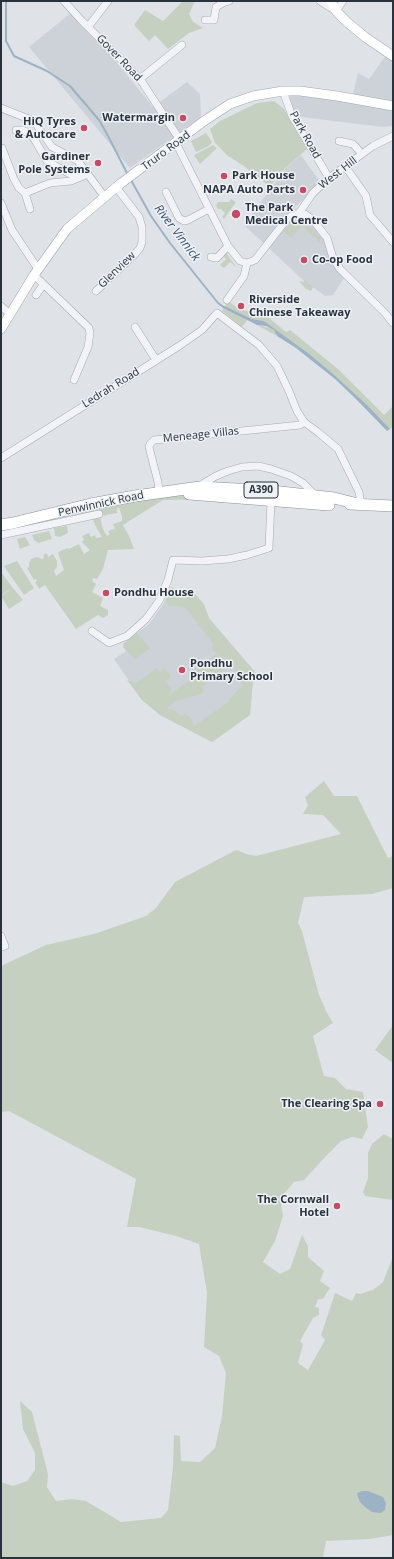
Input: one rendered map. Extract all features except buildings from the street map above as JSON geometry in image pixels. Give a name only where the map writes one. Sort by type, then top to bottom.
[{"type":"highway","name":"Penwinnick Road","points":[[1,525],[40,522],[91,504],[200,487],[237,488],[331,505],[359,504],[393,506]]},
{"type":"highway","name":"Penwinnick Road","points":[[162,492],[316,496],[334,498],[359,504]]},
{"type":"main road","points":[[331,1],[336,11],[347,22],[365,37],[393,56]]},
{"type":"main road","name":"Truro Road","points":[[1,329],[36,272],[67,229],[104,196],[204,121],[230,104],[253,96],[283,91],[317,93],[393,106]]},
{"type":"street","name":"Gover Road","points":[[64,1],[140,78],[178,142],[228,246],[240,261],[247,263]]},
{"type":"street","points":[[88,27],[108,1]]},
{"type":"street","points":[[205,20],[214,20],[216,7],[229,1]]},
{"type":"street","points":[[320,1],[336,11],[344,1]]},
{"type":"street","points":[[140,78],[182,45]]},
{"type":"street","name":"Park Road","points":[[283,91],[292,116],[329,178]]},
{"type":"street","points":[[1,108],[34,121],[52,147],[78,161],[104,196]]},
{"type":"street","points":[[16,130],[22,130],[34,138],[47,161],[77,178]]},
{"type":"street","name":"West Hill","points":[[247,263],[255,260],[282,224],[294,214],[299,213],[312,193],[329,178],[362,154],[393,136]]},
{"type":"street","name":"West Hill","points":[[339,141],[353,144],[362,154]]},
{"type":"street","points":[[2,148],[14,179],[19,188],[26,193],[30,209]]},
{"type":"street","points":[[345,166],[366,196],[370,215],[393,242]]},
{"type":"street","points":[[26,193],[50,183],[71,181],[88,174]]},
{"type":"street","name":"Glenview","points":[[96,291],[134,255],[140,248],[142,242],[142,227],[139,217],[120,184]]},
{"type":"street","points":[[166,192],[179,218],[184,221],[209,209]]},
{"type":"street","points":[[1,203],[12,230],[43,284],[89,328],[90,339],[88,347],[74,380]]},
{"type":"street","points":[[299,213],[305,214],[312,220],[327,238],[333,258],[340,269],[386,313],[393,323]]},
{"type":"street","points":[[211,257],[217,258],[228,246]]},
{"type":"street","points":[[227,300],[244,276],[247,263]]},
{"type":"street","points":[[36,296],[43,284]]},
{"type":"street","points":[[1,306],[10,314]]},
{"type":"street","name":"Ledrah Road","points":[[1,458],[202,330],[216,313],[259,345],[267,353],[277,366],[290,391],[297,411],[304,422]]},
{"type":"street","points":[[135,327],[156,360]]},
{"type":"street","points":[[304,422],[338,449],[359,492],[359,504]]},
{"type":"street","name":"Meneage Villas","points":[[162,492],[149,447],[151,442],[154,440],[300,425],[304,422]]},
{"type":"street","points":[[200,487],[216,476],[228,471],[242,467],[258,466],[271,468],[291,476],[303,483],[316,496]]},
{"type":"street","points":[[92,631],[109,643],[127,636],[146,619],[159,601],[168,580],[173,560],[202,561],[228,559],[269,548],[271,495]]},
{"type":"street","name":"Penwinnick Road","points":[[1,535],[40,522],[99,514]]},
{"type":"street","points":[[1,936],[5,946],[1,947]]},
{"type":"shaded area","points":[[72,12],[153,107],[187,82],[200,94],[201,117],[130,168],[29,47]]},
{"type":"shaded area","points":[[389,51],[393,53],[393,126],[382,127],[293,116],[289,102],[291,93],[351,102],[358,73],[369,79]]},
{"type":"shaded area","points":[[301,155],[321,183],[294,208],[327,238],[332,261],[344,278],[333,295],[325,296],[303,280],[244,225],[285,169]]},
{"type":"shaded area","name":"Pondhu Primary School","points":[[168,593],[191,610],[253,680],[250,715],[212,742],[160,715],[142,700],[114,659],[126,651],[123,647],[124,643],[149,624],[162,606]]},
{"type":"green space","points":[[183,1],[195,1],[189,14],[193,22],[203,28],[189,33],[168,49],[155,35],[149,41],[134,25],[145,10],[163,21]]},
{"type":"green space","points":[[274,101],[284,109],[307,149],[281,172],[270,187],[244,166],[228,156],[215,143],[210,129],[220,121],[257,103]]},
{"type":"green space","points":[[206,133],[212,142],[209,146],[196,152],[191,141]]},
{"type":"green space","points":[[213,145],[217,148],[200,164],[194,155]]},
{"type":"green space","points":[[231,199],[236,202],[224,219],[222,217],[225,213],[216,206],[218,202],[229,202]]},
{"type":"green space","points":[[304,220],[320,237],[321,243],[302,226],[291,238],[283,231],[291,222]]},
{"type":"green space","points":[[226,252],[237,268],[230,262],[224,268],[220,265],[226,259],[223,255]]},
{"type":"green space","points":[[304,279],[313,287],[311,291],[306,289],[299,281],[304,282]]},
{"type":"green space","points":[[228,301],[238,308],[260,316],[263,310],[269,318],[286,332],[290,330],[338,369],[384,415],[393,406],[393,427],[390,429],[367,405],[308,353],[264,321],[252,319],[225,306]]},
{"type":"green space","points":[[224,307],[247,320],[242,327],[222,311]]},
{"type":"green space","points":[[257,325],[274,330],[277,336]]},
{"type":"green space","points":[[178,496],[230,499],[163,500],[123,525],[134,549],[108,550],[103,569],[97,579],[93,578],[92,581],[96,584],[92,592],[103,598],[100,606],[108,610],[108,615],[103,618],[98,615],[76,629],[45,585],[39,589],[35,582],[37,581],[36,579],[34,580],[27,568],[29,567],[29,563],[31,559],[37,557],[42,559],[44,558],[43,555],[47,553],[48,557],[53,554],[57,561],[57,567],[54,571],[56,576],[64,570],[58,553],[60,551],[69,549],[79,544],[84,554],[90,550],[82,542],[84,539],[82,536],[89,533],[91,537],[95,535],[96,538],[102,537],[93,519],[100,517],[103,529],[107,536],[110,534],[108,532],[110,530],[115,529],[113,524],[122,521],[122,516],[119,508],[117,508],[117,513],[105,516],[101,510],[43,522],[89,511],[89,509],[144,499]]},
{"type":"green space","points":[[67,526],[68,533],[60,537],[55,536],[54,528]]},
{"type":"green space","points":[[49,531],[52,539],[38,543],[34,540],[32,535]]},
{"type":"green space","points":[[25,537],[30,545],[20,549],[17,539]]},
{"type":"green space","points":[[17,561],[34,588],[24,595],[4,566]]},
{"type":"green space","points":[[1,572],[13,588],[1,595]]},
{"type":"green space","points":[[171,587],[182,591],[193,592],[204,604],[209,618],[256,673],[253,680],[250,715],[212,742],[160,715],[142,700],[127,680],[136,683],[157,668],[160,672],[164,668],[171,677],[165,681],[172,690],[169,692],[170,694],[194,677],[191,674],[216,654],[227,667],[202,687],[204,691],[202,694],[176,701],[166,709],[172,709],[182,716],[185,714],[191,718],[194,726],[228,702],[242,686],[241,677],[234,669],[232,662],[219,656],[212,649],[213,644],[189,612],[182,606],[169,606],[166,601]]},
{"type":"green space","points":[[13,588],[23,600],[9,609],[1,596]]},
{"type":"green space","points":[[137,633],[150,648],[135,659],[123,647],[124,643]]},
{"type":"green space","points":[[324,781],[334,796],[357,796],[388,858],[393,856],[393,888],[372,894],[304,897],[298,923],[302,931],[319,995],[333,1023],[313,1036],[324,1076],[335,1078],[346,1089],[363,1092],[368,1127],[362,1139],[352,1137],[341,1141],[304,1180],[294,1182],[284,1194],[281,1206],[283,1216],[275,1241],[263,1262],[280,1274],[290,1269],[302,1235],[308,1246],[308,1257],[324,1271],[320,1281],[330,1288],[323,1299],[318,1299],[315,1307],[319,1308],[319,1315],[313,1318],[300,1341],[303,1344],[298,1363],[308,1370],[325,1340],[321,1335],[335,1293],[352,1301],[356,1293],[360,1294],[373,1290],[383,1282],[393,1256],[393,1535],[370,1539],[326,1541],[323,1558],[1,1558],[1,1482],[13,1486],[27,1481],[35,1470],[35,1453],[23,1429],[20,1401],[32,1412],[48,1474],[47,1487],[56,1501],[72,1499],[86,1501],[121,1522],[161,1518],[168,1510],[173,1467],[174,1435],[180,1436],[181,1461],[200,1462],[215,1448],[222,1416],[226,1373],[219,1356],[204,1347],[207,1293],[199,1244],[176,1236],[139,1227],[127,1227],[136,1179],[9,1111],[1,1112],[1,966],[46,945],[94,934],[146,916],[156,908],[175,882],[234,851],[237,850],[256,856],[341,834],[323,815],[303,814],[308,805],[305,797]]},
{"type":"green space","points":[[393,1025],[393,1063],[375,1050]]},
{"type":"green space","points":[[384,1134],[393,1139],[393,1200],[365,1196],[363,1192],[368,1178],[368,1153],[372,1144]]},
{"type":"water","points":[[225,306],[252,319],[264,321],[308,353],[367,405],[390,429],[387,431],[335,379],[296,348],[277,336],[274,330],[266,326],[257,325],[227,310],[224,307]]},
{"type":"water","points":[[368,1491],[383,1497],[386,1503],[385,1510],[381,1513],[372,1512],[365,1507],[360,1502],[357,1493]]},
{"type":"waterway","name":"River Vinnick","points":[[6,1],[6,41],[14,56],[47,71],[70,86],[99,120],[128,175]]},
{"type":"waterway","name":"River Vinnick","points":[[131,180],[151,216],[170,243],[218,303],[225,308]]},
{"type":"place","name":"Watermargin","points":[[183,118]]},
{"type":"place","name":"HiQ Tyres & Autocare","points":[[84,128]]},
{"type":"place","name":"Gardiner Pole Systems","points":[[98,163]]},
{"type":"place","name":"Park House","points":[[224,176]]},
{"type":"place","name":"NAPA Auto Parts","points":[[303,190]]},
{"type":"place","name":"The Park Medical Centre","points":[[236,214]]},
{"type":"place","name":"Co-op Food","points":[[304,260]]},
{"type":"place","name":"Riverside Chinese Takeaway","points":[[241,306]]},
{"type":"place","name":"Pondhu House","points":[[106,593]]},
{"type":"place","name":"Pondhu Primary School","points":[[182,670]]},
{"type":"place","name":"The Clearing Spa","points":[[380,1104]]},
{"type":"place","name":"The Cornwall Hotel","points":[[337,1206]]}]
